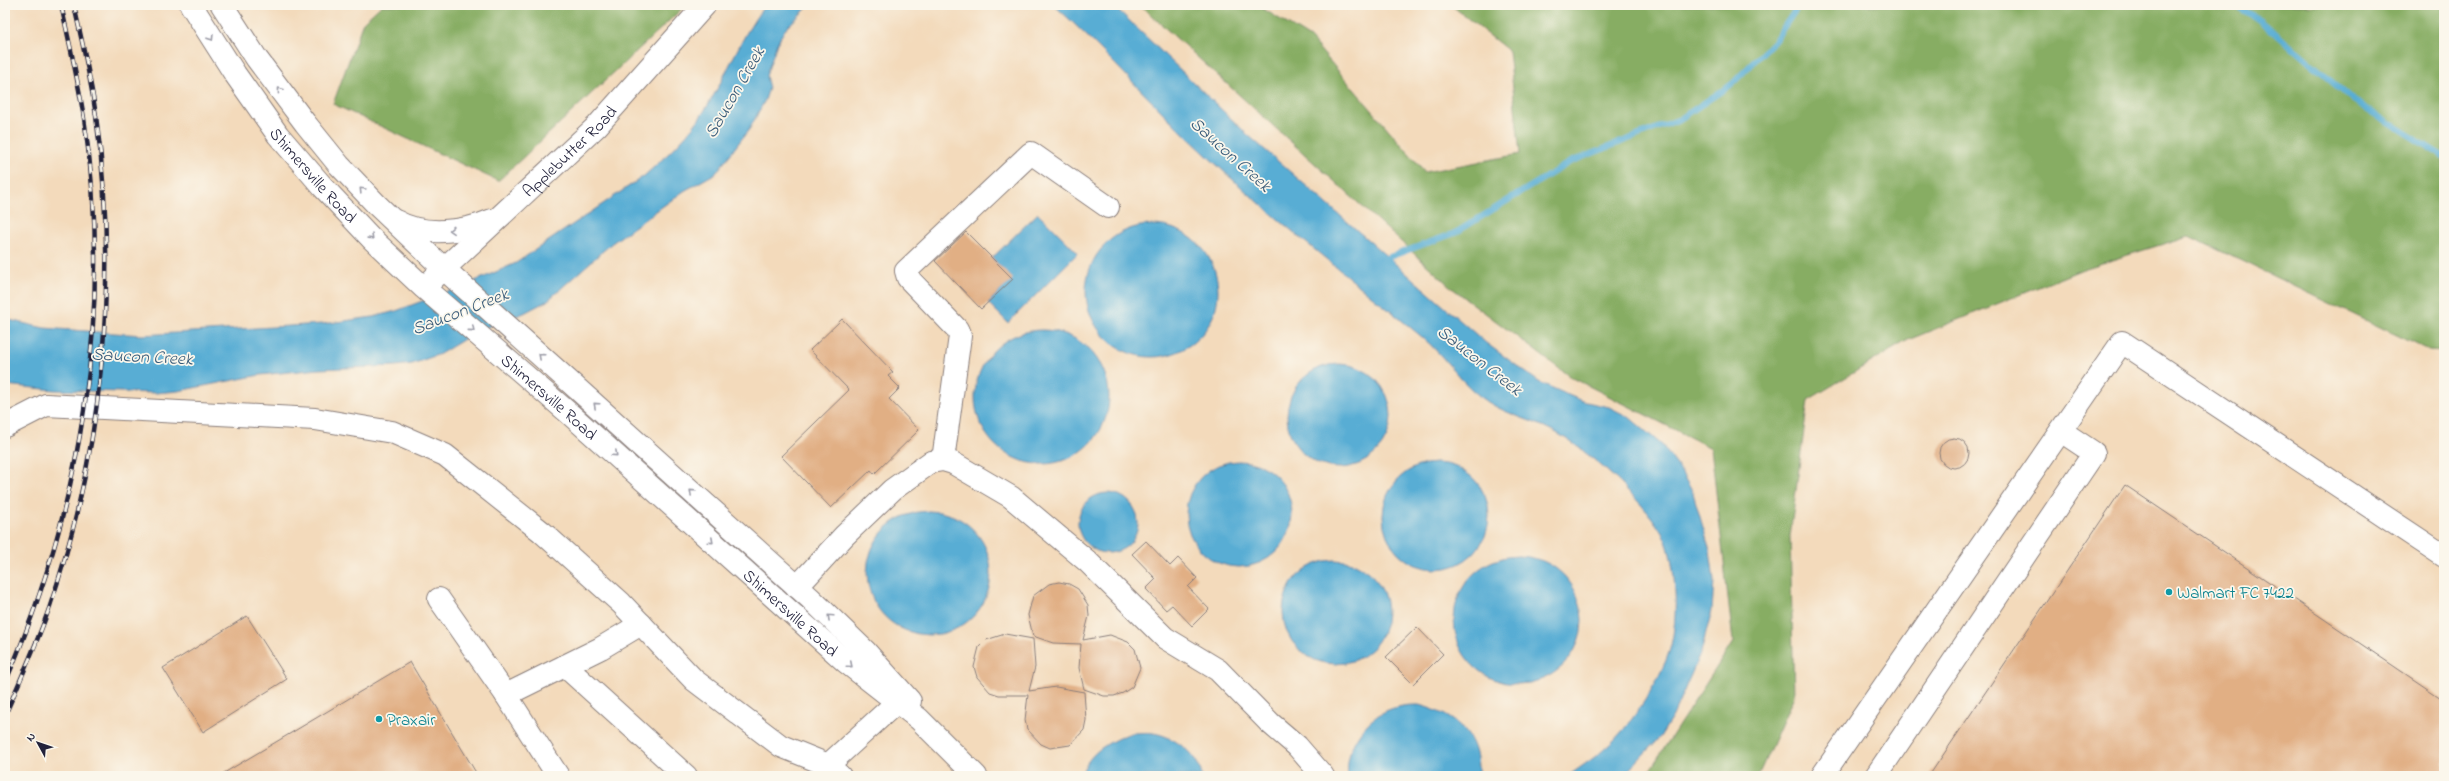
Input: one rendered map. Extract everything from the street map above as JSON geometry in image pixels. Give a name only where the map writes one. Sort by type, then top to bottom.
[{"type":"street","name":"Shimersville Road","points":[[191,5],[235,74],[278,135],[348,214],[424,288],[544,391],[846,662],[951,749]]},
{"type":"street","name":"Shimersville Road","points":[[222,5],[257,59],[304,123],[344,170],[436,263],[797,587],[879,666],[976,776]]},
{"type":"street","name":"Applebutter Road","points":[[424,288],[436,263],[470,244],[597,126],[706,5]]},
{"type":"street","points":[[943,460],[960,336],[957,328],[908,278],[906,271],[1031,153],[1108,207]]},
{"type":"street","points":[[393,220],[418,228],[457,230],[484,224],[502,215]]},
{"type":"street","points":[[1822,776],[2122,342],[2444,556]]},
{"type":"street","points":[[5,426],[46,405],[314,419],[392,432],[445,455],[542,532],[621,603],[694,680],[781,746],[834,771],[896,702]]},
{"type":"street","points":[[1876,776],[2094,453],[2061,431]]},
{"type":"street","points":[[797,587],[844,536],[892,490],[931,462],[943,460],[953,463],[1011,497],[1087,561],[1165,638],[1218,670],[1270,723],[1297,746],[1323,776]]},
{"type":"street","points":[[439,599],[506,695],[558,776]]},
{"type":"street","points":[[506,695],[601,648],[641,624]]},
{"type":"street","points":[[565,666],[686,776]]},
{"type":"green space","points":[[382,5],[686,5],[498,181],[333,104],[363,22]]},
{"type":"green space","points":[[1140,5],[1257,5],[1310,38],[1425,172],[1520,154],[1509,51],[1451,5],[2444,5],[2444,351],[2428,350],[2189,236],[2083,269],[1908,340],[1808,400],[1790,536],[1794,696],[1758,776],[1646,776],[1733,642],[1711,448],[1569,376],[1452,288]]},
{"type":"water","name":"Saucon Creek","points":[[765,5],[810,5],[786,28],[777,43],[766,76],[769,88],[765,100],[750,128],[716,173],[684,191],[612,243],[547,301],[524,313],[479,330],[440,354],[412,364],[319,369],[260,375],[178,391],[156,393],[54,390],[5,385],[5,319],[44,328],[142,335],[322,324],[373,317],[396,311],[480,279],[516,263],[644,176],[680,142],[693,127],[708,105],[755,18]]},
{"type":"water","name":"Saucon Creek","points":[[1054,5],[1113,5],[1248,135],[1486,343],[1539,382],[1582,401],[1609,407],[1629,417],[1662,445],[1679,468],[1693,493],[1710,551],[1714,581],[1712,610],[1701,652],[1673,716],[1660,737],[1623,776],[1568,776],[1606,748],[1628,724],[1644,702],[1658,678],[1672,643],[1675,598],[1670,553],[1666,541],[1647,512],[1600,464],[1567,439],[1553,431],[1496,407],[1478,395],[1422,337],[1283,223],[1229,176],[1184,134],[1092,41]]},
{"type":"water","points":[[1038,213],[1078,253],[1008,323],[988,303],[1012,279],[992,258]]},
{"type":"water","points":[[1159,225],[1171,227],[1183,232],[1199,244],[1211,260],[1216,272],[1218,291],[1216,310],[1211,322],[1199,338],[1183,350],[1171,355],[1145,357],[1133,355],[1121,350],[1105,338],[1093,322],[1088,310],[1086,284],[1088,272],[1093,260],[1105,244],[1121,232],[1133,227]]},
{"type":"water","points":[[1049,330],[1074,338],[1085,345],[1094,354],[1104,371],[1108,384],[1108,410],[1104,423],[1094,440],[1085,449],[1068,459],[1055,463],[1035,464],[1010,456],[999,449],[990,440],[980,423],[976,410],[975,390],[983,365],[990,354],[999,345],[1016,335],[1029,331]]},
{"type":"water","points":[[1339,364],[1359,368],[1368,372],[1376,379],[1383,387],[1387,396],[1391,416],[1387,436],[1383,445],[1376,453],[1368,460],[1359,464],[1339,468],[1319,464],[1310,460],[1302,453],[1295,445],[1291,436],[1287,416],[1291,396],[1295,387],[1302,379],[1310,372],[1319,368]]},
{"type":"water","points":[[1239,461],[1259,465],[1277,476],[1288,494],[1292,514],[1288,534],[1277,552],[1259,563],[1239,567],[1219,563],[1201,552],[1190,534],[1186,514],[1190,494],[1201,476],[1219,465]]},
{"type":"water","points":[[1436,463],[1456,467],[1474,478],[1485,496],[1489,516],[1485,536],[1474,554],[1456,565],[1436,569],[1416,565],[1398,554],[1387,536],[1383,516],[1387,496],[1398,478],[1416,467]]},
{"type":"water","points":[[1108,493],[1124,498],[1129,502],[1133,507],[1138,523],[1133,539],[1129,544],[1124,548],[1108,553],[1092,548],[1087,544],[1083,539],[1078,523],[1083,507],[1087,502],[1092,498]]},
{"type":"water","points":[[929,511],[941,512],[953,516],[963,521],[973,529],[981,539],[986,549],[990,561],[990,585],[986,597],[981,607],[973,617],[963,625],[953,630],[941,634],[929,635],[917,634],[905,630],[895,625],[885,617],[877,607],[872,597],[868,585],[867,573],[868,561],[872,549],[877,539],[885,529],[895,521],[905,516],[917,512]]},
{"type":"water","points":[[1524,556],[1537,558],[1548,563],[1559,570],[1568,579],[1580,601],[1582,620],[1580,639],[1575,650],[1568,661],[1559,670],[1537,682],[1512,684],[1499,682],[1488,677],[1477,670],[1468,661],[1456,639],[1454,614],[1456,601],[1461,590],[1468,579],[1477,570],[1499,558]]},
{"type":"water","points":[[1335,560],[1355,564],[1372,575],[1383,592],[1387,612],[1383,632],[1372,649],[1355,660],[1335,664],[1315,660],[1298,649],[1287,632],[1283,612],[1287,592],[1298,575],[1315,564]]},
{"type":"water","points":[[1419,705],[1444,715],[1463,729],[1470,738],[1475,749],[1478,762],[1478,776],[1348,776],[1350,753],[1360,732],[1368,724],[1387,710],[1403,706]]},
{"type":"water","points":[[1131,733],[1153,733],[1177,742],[1196,760],[1202,776],[1081,776],[1084,768],[1094,754],[1115,740]]},
{"type":"building","points":[[966,232],[1013,279],[981,309],[935,261]]},
{"type":"building","points":[[842,319],[893,372],[888,376],[900,388],[889,399],[919,430],[874,474],[871,470],[831,508],[781,456],[849,390],[810,350]]},
{"type":"building","points":[[1954,438],[1965,442],[1969,453],[1965,464],[1954,468],[1943,464],[1939,453],[1943,442]]},
{"type":"building","name":"Walmart FC 7422","points":[[2125,485],[2444,700],[2444,776],[1929,776]]},
{"type":"building","points":[[1146,541],[1170,566],[1178,558],[1197,578],[1188,587],[1209,609],[1192,626],[1172,605],[1166,610],[1146,589],[1156,579],[1132,554]]},
{"type":"building","points":[[1059,582],[1069,584],[1078,589],[1088,605],[1089,616],[1083,640],[1110,635],[1128,642],[1135,649],[1140,668],[1132,687],[1123,693],[1114,696],[1104,696],[1084,689],[1079,668],[1081,644],[1053,643],[1033,636],[1028,615],[1033,596],[1049,584]]},
{"type":"building","points":[[247,616],[287,679],[203,732],[163,668]]},
{"type":"building","points":[[1417,627],[1443,654],[1413,684],[1386,657]]},
{"type":"building","points":[[1005,634],[1033,639],[1035,667],[1029,691],[1056,687],[1084,692],[1086,720],[1084,730],[1070,745],[1050,748],[1041,744],[1027,729],[1025,720],[1028,695],[999,695],[990,692],[977,677],[974,667],[979,647],[986,640]]},
{"type":"building","name":"Praxair","points":[[410,662],[478,776],[219,776]]},
{"type":"waterway","points":[[1381,260],[1455,233],[1570,162],[1680,119],[1732,84],[1775,40],[1799,5]]},
{"type":"waterway","points":[[2234,5],[2260,20],[2353,100],[2444,157]]},
{"type":"railway","points":[[5,683],[31,617],[54,549],[71,480],[84,410],[92,339],[95,267],[93,196],[83,110],[61,5]]},
{"type":"railway","points":[[5,715],[45,620],[68,547],[83,486],[94,425],[102,364],[106,302],[106,240],[103,178],[94,102],[74,5]]},
{"type":"place","name":"Walmart FC 7422","points":[[2169,592]]},
{"type":"place","name":"Praxair","points":[[379,719]]}]
